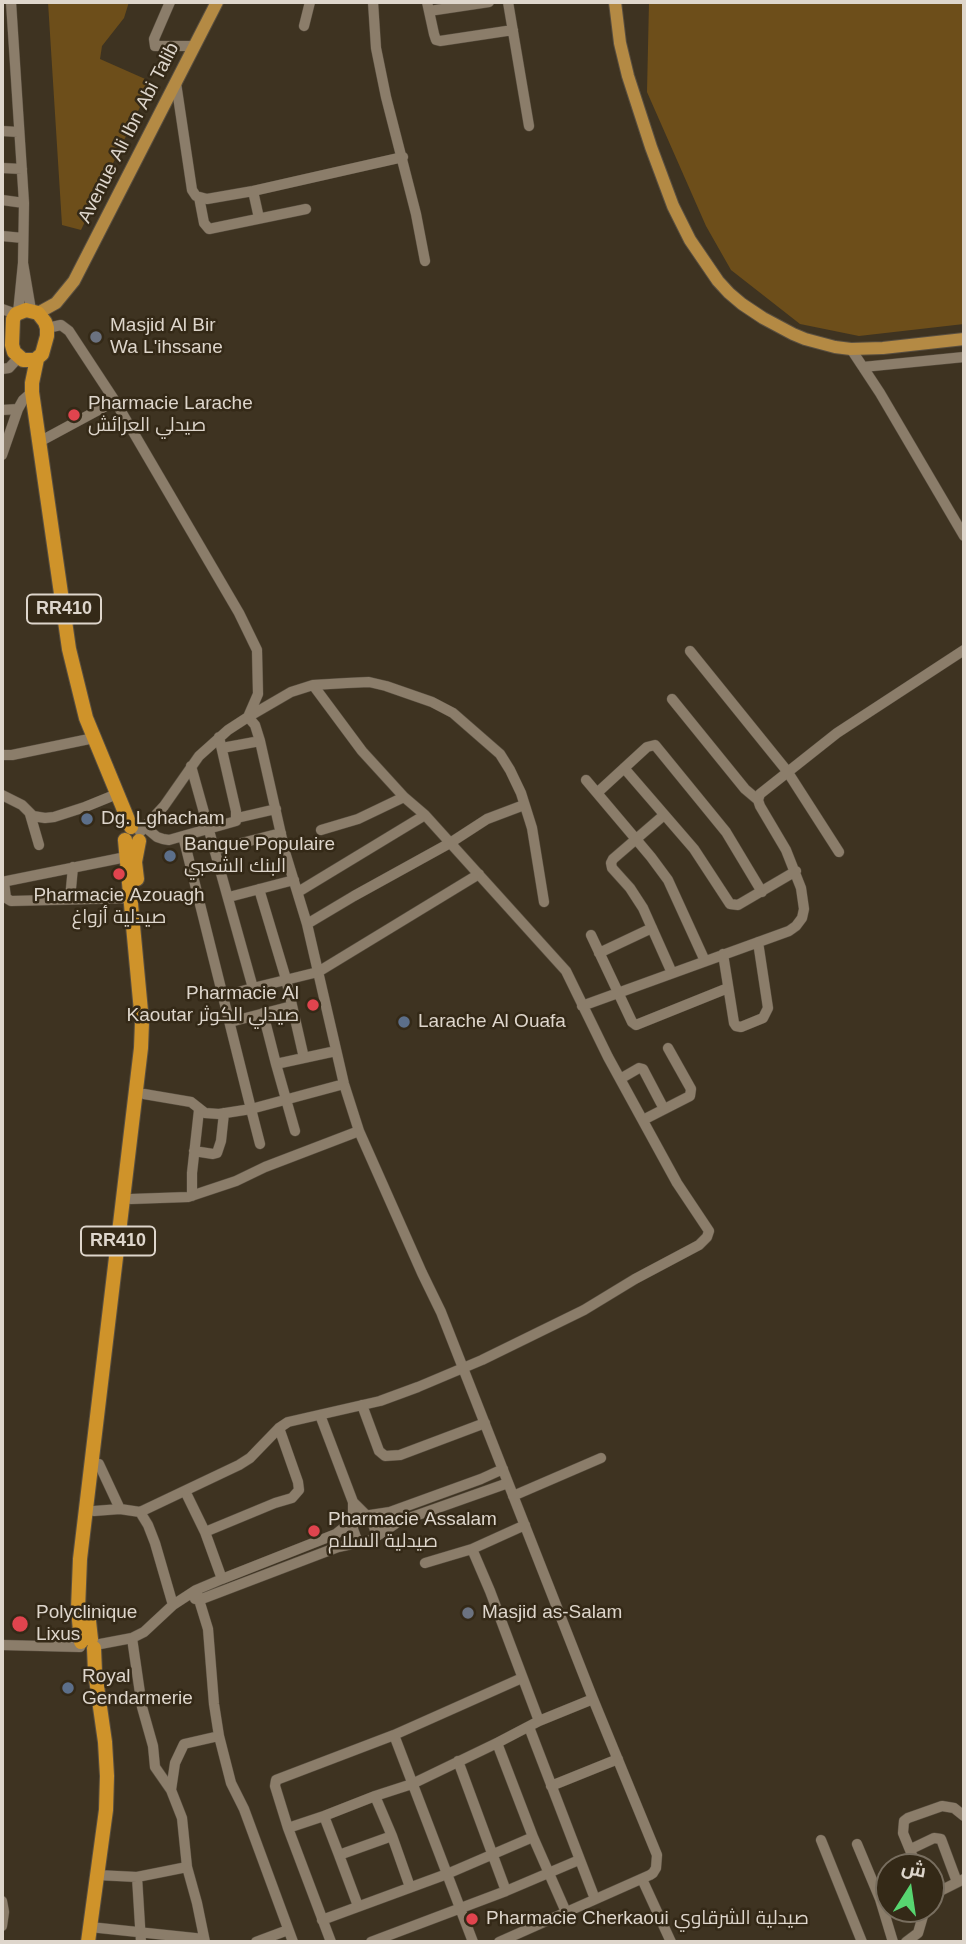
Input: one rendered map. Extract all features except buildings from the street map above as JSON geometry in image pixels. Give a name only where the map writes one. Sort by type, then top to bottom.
[{"type":"highway","name":"RR410","points":[[32,387],[37,359],[45,345],[28,315],[11,325],[12,345],[32,387],[69,649],[86,718],[136,833],[136,870],[149,1021],[144,1094],[87,1575],[88,1674],[97,1743],[99,1785],[80,1942]]},
{"type":"highway","points":[[19,357],[23,360],[37,359]]},
{"type":"highway","name":"RR410","points":[[89,1942],[106,1810],[107,1776],[106,1742],[94,1664],[78,1609],[79,1559],[141,1048],[142,1022],[126,857],[136,833]]},
{"type":"main road","name":"Avenue Ali Ibn Abi Talib","points":[[28,315],[56,303],[74,281],[217,2]]},
{"type":"main road","points":[[615,2],[620,43],[628,76],[673,206],[690,240],[729,293],[763,318],[804,339],[851,349],[964,340]]},
{"type":"street","points":[[11,2],[24,203],[23,263],[28,315],[67,328],[115,401],[239,613],[256,646],[258,661],[258,694],[248,717]]},
{"type":"street","points":[[170,2],[154,39],[155,46],[195,46]]},
{"type":"street","points":[[304,26],[310,2]]},
{"type":"street","points":[[373,2],[376,48],[425,261]]},
{"type":"street","points":[[489,2],[428,7],[436,40],[513,30]]},
{"type":"street","points":[[508,2],[529,126]]},
{"type":"street","points":[[176,83],[192,190],[198,197],[204,222],[209,229],[306,209]]},
{"type":"street","points":[[2,131],[18,132]]},
{"type":"street","points":[[198,197],[207,199],[253,191],[403,157]]},
{"type":"street","points":[[2,168],[22,169]]},
{"type":"street","points":[[253,191],[259,218]]},
{"type":"street","points":[[2,200],[24,203]]},
{"type":"street","points":[[2,236],[23,238]]},
{"type":"street","points":[[851,349],[964,536]]},
{"type":"street","points":[[2,369],[9,368],[19,357]]},
{"type":"street","points":[[863,367],[964,357]]},
{"type":"street","points":[[2,452],[18,409],[32,387]]},
{"type":"street","points":[[39,442],[115,401]]},
{"type":"street","points":[[2,410],[18,409]]},
{"type":"street","points":[[758,800],[762,791],[837,733],[964,650]]},
{"type":"street","points":[[690,651],[787,771],[839,852]]},
{"type":"street","points":[[136,833],[163,806],[200,756],[221,743],[248,717],[285,695],[313,685],[369,682],[432,702],[453,713],[500,754],[521,793],[538,855],[544,902]]},
{"type":"street","points":[[94,1511],[120,1509],[140,1512],[250,1458],[288,1422],[380,1401],[500,1352],[584,1310],[699,1245],[708,1237],[709,1231],[677,1183],[594,1033],[570,978],[561,965],[425,815],[404,797],[362,751],[313,685]]},
{"type":"street","points":[[582,1006],[789,931],[802,918],[804,905],[796,871],[758,800],[745,789],[672,699]]},
{"type":"street","points":[[248,717],[255,725],[260,741],[281,833],[307,924],[344,1084],[359,1131],[442,1312],[657,1855],[653,1873],[499,1942]]},
{"type":"street","points":[[2,755],[94,738]]},
{"type":"street","points":[[221,743],[260,741]]},
{"type":"street","points":[[221,743],[237,818]]},
{"type":"street","points":[[597,793],[647,747],[657,747],[726,832],[762,892]]},
{"type":"street","points":[[191,766],[253,988]]},
{"type":"street","points":[[624,768],[694,849],[730,904],[738,905],[796,871]]},
{"type":"street","points":[[586,780],[668,880],[705,961]]},
{"type":"street","points":[[2,795],[22,805],[37,817],[54,817],[117,794]]},
{"type":"street","points":[[321,830],[358,819],[404,797]]},
{"type":"street","points":[[307,924],[487,819],[524,805]]},
{"type":"street","points":[[136,833],[151,833],[163,839],[183,836],[233,823],[237,818],[276,809]]},
{"type":"street","points":[[30,814],[39,845]]},
{"type":"street","points":[[298,892],[425,815]]},
{"type":"street","points":[[664,815],[613,859],[612,866],[637,898],[671,973]]},
{"type":"street","points":[[214,850],[281,833]]},
{"type":"street","points":[[183,836],[260,1144]]},
{"type":"street","points":[[126,857],[3,882],[9,901],[131,898]]},
{"type":"street","points":[[70,899],[72,867]]},
{"type":"street","points":[[224,996],[318,972],[479,874]]},
{"type":"street","points":[[229,897],[294,880]]},
{"type":"street","points":[[259,889],[286,979],[304,1058]]},
{"type":"street","points":[[599,953],[652,928]]},
{"type":"street","points":[[591,935],[631,1020],[636,1025],[728,988]]},
{"type":"street","points":[[723,954],[734,1023],[743,1027],[766,1015],[768,1004],[758,942]]},
{"type":"street","points":[[230,1022],[292,1006]]},
{"type":"street","points":[[263,1013],[295,1131]]},
{"type":"street","points":[[643,1120],[690,1096],[691,1089],[668,1048]]},
{"type":"street","points":[[276,1064],[336,1051]]},
{"type":"street","points":[[620,1079],[639,1068],[643,1069],[664,1109]]},
{"type":"street","points":[[144,1094],[186,1100],[205,1113],[224,1113],[251,1109],[344,1084]]},
{"type":"street","points":[[192,1196],[194,1151],[200,1110]]},
{"type":"street","points":[[194,1151],[217,1153],[224,1113]]},
{"type":"street","points":[[131,1199],[192,1196],[359,1131]]},
{"type":"street","points":[[362,1405],[379,1451],[385,1456],[400,1455],[485,1423]]},
{"type":"street","points":[[320,1415],[353,1502],[352,1522],[358,1543]]},
{"type":"street","points":[[205,1532],[292,1498],[298,1492],[298,1482],[279,1428]]},
{"type":"street","points":[[513,1496],[601,1458]]},
{"type":"street","points":[[99,1464],[120,1509]]},
{"type":"street","points":[[197,1595],[222,1579],[336,1534],[357,1517],[390,1513],[503,1469]]},
{"type":"street","points":[[2,1644],[87,1645],[132,1637],[149,1629],[184,1598],[374,1538],[398,1522],[508,1483]]},
{"type":"street","points":[[186,1491],[222,1579]]},
{"type":"street","points":[[353,1502],[372,1521],[374,1538]]},
{"type":"street","points":[[140,1512],[155,1543],[173,1605]]},
{"type":"street","points":[[425,1563],[472,1549],[525,1525]]},
{"type":"street","points":[[472,1549],[539,1721]]},
{"type":"street","points":[[197,1595],[208,1629],[214,1704],[230,1783],[244,1809],[293,1942]]},
{"type":"street","points":[[90,1927],[140,1937],[204,1941],[187,1867],[182,1818],[171,1790],[155,1767],[153,1746],[142,1707],[132,1637]]},
{"type":"street","points":[[331,1942],[288,1828],[275,1786],[276,1780],[394,1735],[522,1678]]},
{"type":"street","points":[[288,1828],[412,1784],[539,1721],[593,1699]]},
{"type":"street","points":[[529,1727],[595,1899]]},
{"type":"street","points":[[394,1735],[473,1942]]},
{"type":"street","points":[[171,1790],[175,1763],[184,1744],[219,1736]]},
{"type":"street","points":[[498,1743],[533,1837],[566,1912]]},
{"type":"street","points":[[551,1786],[618,1759]]},
{"type":"street","points":[[458,1761],[506,1892]]},
{"type":"street","points":[[375,1796],[410,1888]]},
{"type":"street","points":[[912,1853],[903,1830],[904,1821],[908,1818],[942,1806],[954,1808],[964,1816]]},
{"type":"street","points":[[324,1816],[358,1906]]},
{"type":"street","points":[[339,1855],[392,1836]]},
{"type":"street","points":[[322,1920],[447,1874],[533,1837]]},
{"type":"street","points":[[911,1849],[936,1837],[941,1839],[961,1880],[945,1888]]},
{"type":"street","points":[[821,1840],[862,1942]]},
{"type":"street","points":[[857,1844],[880,1899],[893,1942]]},
{"type":"street","points":[[371,1942],[506,1892],[579,1860]]},
{"type":"street","points":[[97,1875],[137,1877],[187,1867]]},
{"type":"street","points":[[137,1877],[140,1937]]},
{"type":"street","points":[[642,1879],[671,1942]]},
{"type":"street","points":[[2,1901],[2,1926]]},
{"type":"street","points":[[906,1942],[918,1933],[921,1923]]},
{"type":"street","points":[[257,1942],[288,1930]]},
{"type":"shaded area","points":[[48,2],[129,2],[124,18],[102,46],[100,59],[152,82],[81,230],[62,225]]},
{"type":"shaded area","points":[[649,2],[964,2],[964,324],[859,336],[800,324],[731,270],[706,226],[647,92]]},
{"type":"place","name":"Masjid Al Bir Wa L'ihssane","points":[[96,337]]},
{"type":"place","name":"Pharmacie Larache صيدلي العرائش","points":[[74,415]]},
{"type":"place","name":"Dg. Lghacham","points":[[87,819]]},
{"type":"place","name":"Banque Populaire البنك الشعبي","points":[[170,856]]},
{"type":"place","name":"Pharmacie Azouagh صيدلية أزواغ","points":[[119,874]]},
{"type":"place","name":"Pharmacie Al Kaoutar صيدلي الكوثر","points":[[313,1005]]},
{"type":"place","name":"Larache Al Ouafa","points":[[404,1022]]},
{"type":"place","name":"Pharmacie Assalam صيدلية السلام","points":[[314,1531]]},
{"type":"place","name":"Masjid as-Salam","points":[[468,1613]]},
{"type":"place","name":"Polyclinique Lixus","points":[[20,1624]]},
{"type":"place","name":"Royal Gendarmerie","points":[[68,1688]]},
{"type":"place","name":"Pharmacie Cherkaoui صيدلية الشرقاوي","points":[[472,1919]]}]
